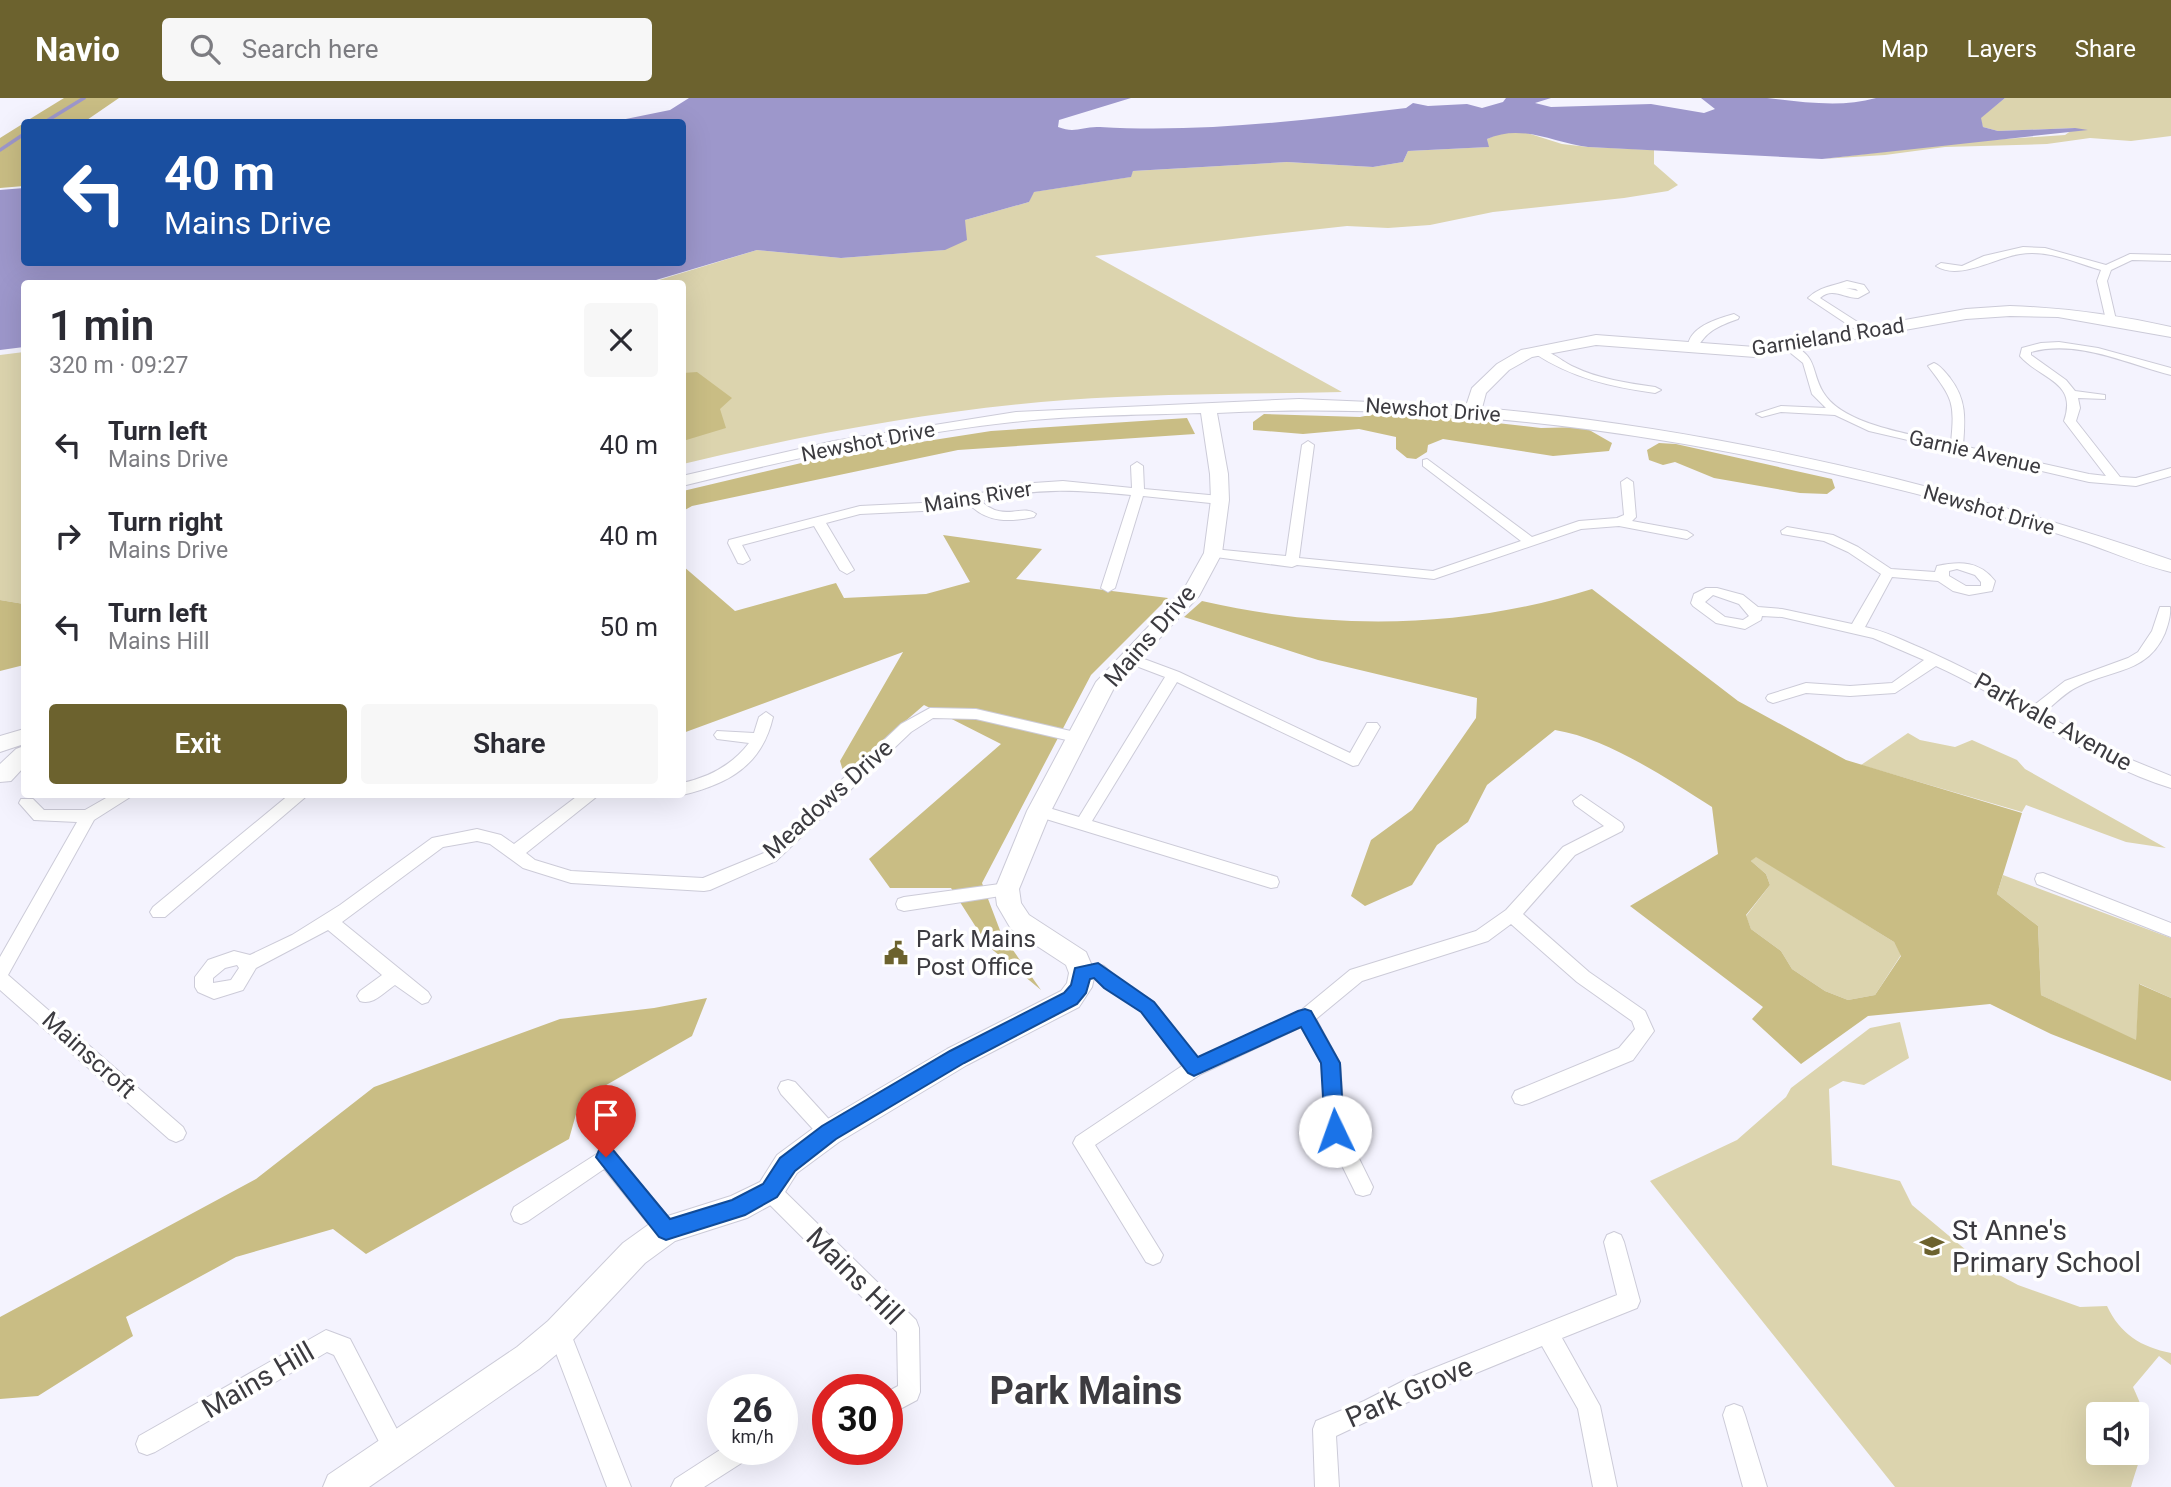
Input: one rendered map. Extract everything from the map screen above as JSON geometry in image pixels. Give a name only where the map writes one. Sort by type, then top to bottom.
[{"type":"street","points":[[1941,266],[1963,269],[1987,258],[2023,250],[2045,251],[2107,268],[2130,257],[2171,258]]},
{"type":"street","points":[[2107,268],[2102,281],[2111,320]]},
{"type":"street","points":[[1841,289],[1823,290],[1815,293],[1813,298],[1866,332]]},
{"type":"street","name":"Garnieland Road","points":[[1472,413],[1478,391],[1503,367],[1527,353],[1596,340],[1755,352],[1966,314],[2010,311],[2057,312],[2171,332]]},
{"type":"street","points":[[1692,348],[1696,335],[1710,325],[1734,317]]},
{"type":"street","points":[[2116,480],[2070,421],[2074,404],[2067,388],[2031,362],[2025,356],[2026,350],[2045,345],[2080,349],[2171,372]]},
{"type":"street","name":"Garnie Avenue","points":[[1787,346],[1808,362],[1818,394],[1837,412],[1873,429],[2089,478],[2136,482],[2171,472]]},
{"type":"street","points":[[1538,351],[1561,367],[1597,382],[1655,390]]},
{"type":"street","points":[[1934,366],[1961,401],[1957,448]]},
{"type":"street","points":[[2070,394],[2101,397]]},
{"type":"street","name":"Newshot Drive","points":[[686,480],[828,449],[988,420],[1097,409],[1328,404],[1566,421],[1675,438],[1885,481],[1986,507],[2171,566]]},
{"type":"street","name":"Mains Drive","points":[[1007,888],[1039,811],[1075,737],[1106,682],[1192,592],[1213,553],[1220,500],[1208,408]]},
{"type":"street","name":"Garnie Avenue","points":[[1762,414],[1781,409],[1837,412]]},
{"type":"street","points":[[1292,563],[1308,445]]},
{"type":"street","points":[[1427,463],[1531,542]]},
{"type":"street","points":[[1108,588],[1138,493],[1137,466]]},
{"type":"street","points":[[1619,522],[1630,517],[1627,482]]},
{"type":"street","name":"Mains River","points":[[743,560],[734,543],[860,510],[943,506],[1019,488],[1063,485],[1220,500]]},
{"type":"street","points":[[972,499],[982,512],[996,518],[1030,514]]},
{"type":"street","points":[[818,521],[846,570]]},
{"type":"street","points":[[1213,553],[1292,563],[1434,575],[1579,525],[1619,522],[1687,535]]},
{"type":"street","points":[[1787,531],[1808,531],[1833,539],[1861,553],[1888,573],[1942,577]]},
{"type":"street","points":[[1856,630],[1888,573]]},
{"type":"street","points":[[2033,714],[2072,682],[2125,666],[2146,654],[2158,639],[2165,610]]},
{"type":"street","name":"Parkvale Avenue","points":[[1755,611],[1782,613],[1877,634],[1976,678],[2097,752],[2171,782]]},
{"type":"street","points":[[1128,658],[1174,675],[1353,761],[1372,727]]},
{"type":"street","points":[[1773,698],[1805,688],[1850,691],[1895,688],[1936,659]]},
{"type":"street","points":[[1082,825],[1174,675]]},
{"type":"street","name":"Meadows Drive","points":[[247,964],[288,947],[330,922],[438,842],[457,836],[477,835],[495,839],[529,864],[571,877],[704,885],[770,857],[906,728],[930,713],[976,714],[1075,737]]},
{"type":"street","points":[[686,788],[718,778],[744,760],[760,739],[766,717]]},
{"type":"street","points":[[722,735],[760,739]]},
{"type":"street","points":[[0,744],[21,738]]},
{"type":"street","points":[[1,775],[21,757]]},
{"type":"street","points":[[27,803],[40,816],[88,816],[120,798]]},
{"type":"street","points":[[159,912],[296,798]]},
{"type":"street","points":[[515,852],[587,798]]},
{"type":"street","points":[[1153,1255],[1083,1143],[1194,1068],[1305,1017],[1356,975],[1482,936],[1512,915],[1569,851],[1616,827],[1581,802]]},
{"type":"street","points":[[1039,811],[1271,882]]},
{"type":"street","points":[[0,973],[88,816]]},
{"type":"street","points":[[2043,879],[2171,930]]},
{"type":"street","points":[[904,904],[1007,888],[1009,905],[1020,922],[1079,966],[1098,971],[1111,983],[1148,1007],[1194,1068]]},
{"type":"street","points":[[1512,915],[1583,977],[1639,1016],[1645,1031],[1626,1054],[1522,1097]]},
{"type":"street","points":[[330,922],[422,997]]},
{"type":"street","points":[[340,1487],[528,1358],[559,1332],[634,1253],[666,1230],[737,1209],[770,1191],[788,1164],[829,1133],[957,1057],[1070,999],[1079,987],[1079,966]]},
{"type":"street","points":[[366,996],[395,975]]},
{"type":"street","name":"Mainscroft","points":[[0,979],[176,1133]]},
{"type":"street","points":[[1305,1017],[1331,1063],[1335,1131],[1363,1187]]},
{"type":"street","points":[[788,1088],[829,1133]]},
{"type":"street","points":[[521,1214],[606,1157],[666,1230]]},
{"type":"street","name":"Mains Hill","points":[[770,1191],[908,1328],[909,1392],[903,1396]]},
{"type":"street","name":"Park Grove","points":[[1326,1487],[1324,1429],[1417,1386],[1629,1301],[1614,1241]]},
{"type":"street","points":[[559,1332],[619,1487]]},
{"type":"street","points":[[1547,1333],[1589,1406],[1605,1487]]},
{"type":"street","name":"Mains Hill","points":[[147,1444],[326,1341],[342,1347],[396,1451]]},
{"type":"street","points":[[1734,1415],[1755,1487]]},
{"type":"street","points":[[683,1487],[718,1465]]},
{"type":"shaded area","points":[[64,98],[119,98],[88,119],[30,119]]},
{"type":"shaded area","points":[[689,98],[1131,98],[1059,120],[1058,127],[1074,130],[1094,127],[1177,128],[1254,124],[1406,108],[1413,103],[1428,106],[1467,104],[1482,108],[1503,102],[1506,98],[1551,98],[1535,103],[1551,107],[1651,104],[1704,113],[1715,109],[1701,98],[1767,98],[1849,103],[1876,98],[2005,98],[1981,118],[1983,127],[1998,131],[2075,128],[2088,130],[1822,159],[1588,147],[1525,133],[1513,133],[1487,139],[1489,147],[1408,151],[1403,162],[1373,167],[1287,162],[1133,171],[1131,177],[1034,192],[1029,202],[965,220],[967,240],[945,250],[841,258],[757,250],[656,280],[21,280],[21,347],[0,350],[0,190],[21,188],[21,266],[686,266],[686,119],[626,119],[670,110]]},
{"type":"shaded area","points":[[2005,98],[2171,98],[2171,136],[2131,141],[2090,138],[2047,144],[1945,147],[1885,155],[1822,159],[1974,141],[2065,135],[2075,128],[1998,131],[1983,127],[1980,118]]},
{"type":"shaded area","points":[[21,125],[21,186],[0,188],[0,138]]},
{"type":"shaded area","points":[[1503,132],[1524,132],[1562,144],[1654,150],[1654,164],[1678,185],[1668,191],[1493,212],[1430,225],[1388,228],[1347,226],[1095,256],[1342,392],[1135,396],[1018,404],[873,424],[686,463],[686,280],[659,280],[757,250],[841,258],[944,250],[965,220],[1029,202],[1033,192],[1130,177],[1133,171],[1287,162],[1373,167],[1403,162],[1408,151],[1488,147],[1487,139]]},
{"type":"shaded area","points":[[21,352],[21,604],[0,600],[0,355]]},
{"type":"shaded area","points":[[697,372],[732,398],[720,409],[726,428],[686,440],[686,373]]},
{"type":"shaded area","points":[[1390,411],[1541,428],[1584,427],[1612,443],[1609,451],[1553,456],[1443,439],[1428,445],[1427,452],[1416,459],[1407,458],[1396,449],[1396,437],[1359,429],[1303,434],[1253,430],[1253,422],[1264,414],[1360,417]]},
{"type":"shaded area","points":[[1187,418],[1195,434],[958,450],[686,509],[686,490],[831,456],[991,431]]},
{"type":"shaded area","points":[[1659,443],[1676,444],[1832,479],[1835,488],[1827,494],[1800,493],[1714,478],[1675,462],[1663,465],[1649,460],[1647,450]]},
{"type":"shaded area","points":[[943,535],[1042,549],[1016,579],[1168,598],[1091,675],[982,883],[1001,933],[1041,990],[988,946],[951,888],[890,888],[869,859],[1001,744],[924,705],[844,774],[840,761],[903,652],[686,732],[686,569],[735,611],[836,583],[844,598],[926,594],[970,582]]},
{"type":"shaded area","points":[[1592,589],[1738,701],[1846,760],[2022,813],[1997,894],[2038,926],[2041,995],[2136,1040],[2139,984],[2171,998],[2171,1081],[2051,1034],[1990,1004],[1868,1016],[1801,1064],[1752,1019],[1763,1007],[1630,906],[1718,854],[1712,807],[1616,751],[1555,730],[1487,785],[1468,822],[1437,845],[1412,885],[1365,906],[1351,896],[1371,840],[1412,810],[1476,718],[1477,698],[1318,660],[1184,617],[1202,601],[1251,611],[1349,621],[1447,618],[1544,602]],"holes":[[[1756,857],[1894,942],[1901,956],[1875,995],[1848,1000],[1825,991],[1792,969],[1781,951],[1751,929],[1746,915],[1770,885],[1766,874],[1751,861]]]},
{"type":"shaded area","points":[[0,600],[21,604],[21,666],[0,671]]},
{"type":"shaded area","points":[[1908,733],[1920,740],[1955,747],[1972,740],[2017,760],[2025,769],[2166,848],[2126,842],[2026,805],[2022,812],[1861,765]]},
{"type":"shaded area","points":[[1756,856],[1894,942],[1901,955],[1875,995],[1848,1000],[1825,991],[1792,969],[1781,951],[1751,929],[1746,916],[1770,885],[1766,874],[1751,861]]},
{"type":"shaded area","points":[[2003,875],[2171,938],[2171,998],[2140,984],[2136,1041],[2041,995],[2038,926],[1997,894]]},
{"type":"shaded area","points":[[707,998],[692,1036],[580,1100],[569,1139],[366,1254],[333,1229],[236,1257],[126,1317],[133,1336],[38,1396],[0,1399],[0,1317],[256,1179],[374,1087],[560,1019],[654,1008]]},
{"type":"shaded area","points":[[1900,1022],[1909,1058],[1864,1085],[1843,1081],[1829,1089],[1832,1165],[1900,1181],[1912,1205],[1990,1270],[2018,1285],[2080,1307],[2107,1306],[2118,1324],[2133,1338],[2150,1347],[2171,1353],[2171,1365],[2159,1356],[2133,1387],[2139,1402],[2086,1402],[2086,1465],[2138,1465],[2131,1487],[1895,1487],[1650,1181],[1737,1140],[1786,1097],[1791,1088],[1870,1028]]},
{"type":"waterway","points":[[50,119],[84,98]]},
{"type":"waterway","points":[[0,150],[21,136]]},
{"type":"place","name":"Park Mains Post Office","points":[[896,953]]},
{"type":"place","name":"St Anne's Primary School","points":[[1932,1246]]},
{"type":"district","name":"Park Mains","points":[[1086,1391]]},
{"type":"route","points":[[606,1157],[666,1230],[737,1209],[770,1191],[788,1164],[829,1133],[957,1057],[1070,999],[1079,987],[1082,973],[1098,971],[1111,983],[1148,1007],[1194,1068],[1305,1017],[1331,1063],[1335,1131]]}]
